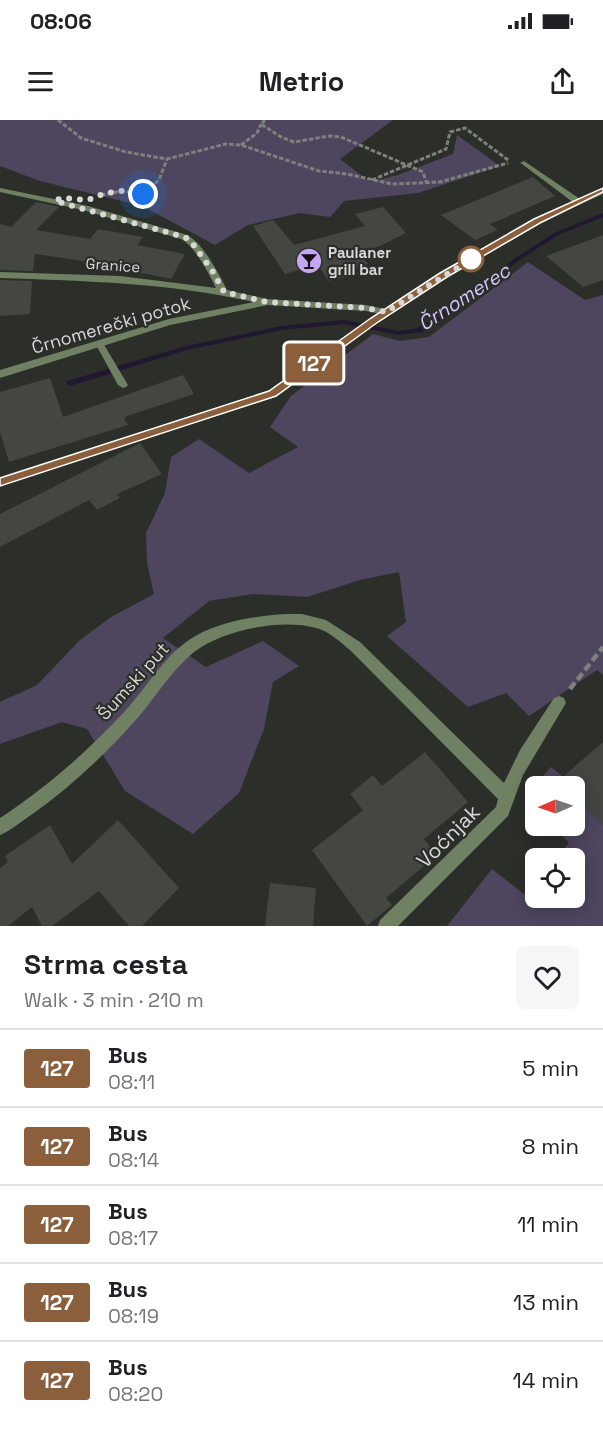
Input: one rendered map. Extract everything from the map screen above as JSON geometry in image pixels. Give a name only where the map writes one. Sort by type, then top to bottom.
[{"type":"street","points":[[0,190],[85,208],[184,237],[190,240],[224,292]]},
{"type":"street","points":[[0,481],[272,394],[374,320],[443,275],[537,221],[603,190]]},
{"type":"street","name":"Granice","points":[[0,275],[120,279],[224,292],[267,302]]},
{"type":"street","points":[[267,302],[366,308],[386,312]]},
{"type":"street","name":"Črnomerečki potok","points":[[0,374],[169,322],[267,302]]},
{"type":"street","name":"Šumski put","points":[[0,827],[67,777],[124,722],[189,647],[206,637],[231,628],[273,621],[317,622],[338,632],[355,646],[505,795]]},
{"type":"street","name":"Voćnjak","points":[[386,926],[503,810],[505,795],[539,733],[559,704]]},
{"type":"lane","points":[[524,163],[577,201]]},
{"type":"lane","points":[[99,343],[111,360],[121,381]]},
{"type":"path","points":[[58,120],[81,138],[105,147],[167,159],[226,144],[241,145],[318,171],[347,174],[371,181],[392,184],[427,184],[511,162],[488,148],[478,134],[465,128],[450,132],[446,149],[406,164],[371,181]]},
{"type":"path","points":[[241,145],[257,133],[265,120]]},
{"type":"path","points":[[261,124],[294,142],[324,135],[339,136],[423,171],[427,184]]},
{"type":"path","points":[[97,196],[122,191],[143,194],[159,180],[167,159]]},
{"type":"path","points":[[559,704],[603,647]]},
{"type":"shaded area","points":[[0,120],[393,120],[340,159],[370,182],[398,175],[453,154],[457,135],[500,166],[418,193],[344,201],[330,217],[300,213],[248,225],[215,245],[142,206],[40,181],[0,166]]},
{"type":"shaded area","points":[[528,262],[585,300],[603,295],[603,675],[597,670],[529,716],[506,693],[468,707],[387,636],[406,622],[399,572],[360,580],[307,597],[253,594],[209,601],[163,638],[206,667],[263,641],[299,666],[273,682],[264,729],[239,793],[193,834],[125,791],[87,729],[62,722],[0,744],[0,702],[37,685],[80,640],[111,617],[154,594],[147,563],[146,533],[165,493],[171,457],[199,439],[249,473],[298,447],[270,427],[291,396],[373,334],[400,341],[429,337]]},
{"type":"shaded area","points":[[551,767],[562,776],[543,776]]},
{"type":"shaded area","points":[[585,794],[603,809],[603,926],[447,926],[492,869],[525,893],[525,908],[585,908],[585,848],[565,848],[569,843],[562,836],[585,836]]},
{"type":"building","points":[[533,177],[555,196],[490,224],[498,230],[475,240],[441,215]]},
{"type":"building","points":[[36,202],[59,207],[36,230],[90,239],[98,229],[143,237],[137,245],[185,254],[171,279],[35,254],[33,271],[0,270],[0,224],[11,227]]},
{"type":"building","points":[[383,207],[406,233],[380,246],[358,252],[368,264],[348,269],[352,275],[329,281],[319,267],[312,269],[310,267],[285,274],[253,226],[273,220],[294,245],[365,226],[355,214]]},
{"type":"building","points":[[603,235],[603,280],[583,287],[546,256]]},
{"type":"building","points":[[0,280],[32,281],[30,314],[0,316]]},
{"type":"building","points":[[183,375],[194,394],[127,416],[124,419],[128,425],[9,462],[0,432],[0,392],[50,378],[63,417]]},
{"type":"building","points":[[140,443],[162,474],[117,494],[120,498],[97,510],[89,500],[0,547],[0,514]]},
{"type":"building","points":[[603,742],[603,826],[585,807],[585,776],[564,776]]},
{"type":"building","points":[[425,752],[468,802],[424,839],[437,855],[386,898],[392,905],[367,926],[312,850],[363,810],[350,794],[373,775],[382,786]]},
{"type":"building","points":[[118,820],[179,888],[142,926],[129,926],[99,891],[52,926],[42,926],[32,907],[8,926],[0,926],[0,868],[8,862],[5,856],[50,825],[72,864]]},
{"type":"building","points":[[270,883],[316,888],[313,926],[265,926]]},
{"type":"waterway","name":"Črnomerec","points":[[70,383],[186,348],[282,328],[344,322],[399,333],[420,330],[556,234],[603,215]]},
{"type":"bus line","name":"127","points":[[0,481],[272,394],[374,320],[443,275],[537,221],[603,191]]},
{"type":"place","name":"Paulaner grill bar","points":[[309,261]]},
{"type":"route","points":[[143,194],[122,191],[106,193],[88,200],[61,198],[55,201],[184,237],[190,240],[224,292],[267,302],[366,308],[386,312],[473,258],[471,259]]}]
